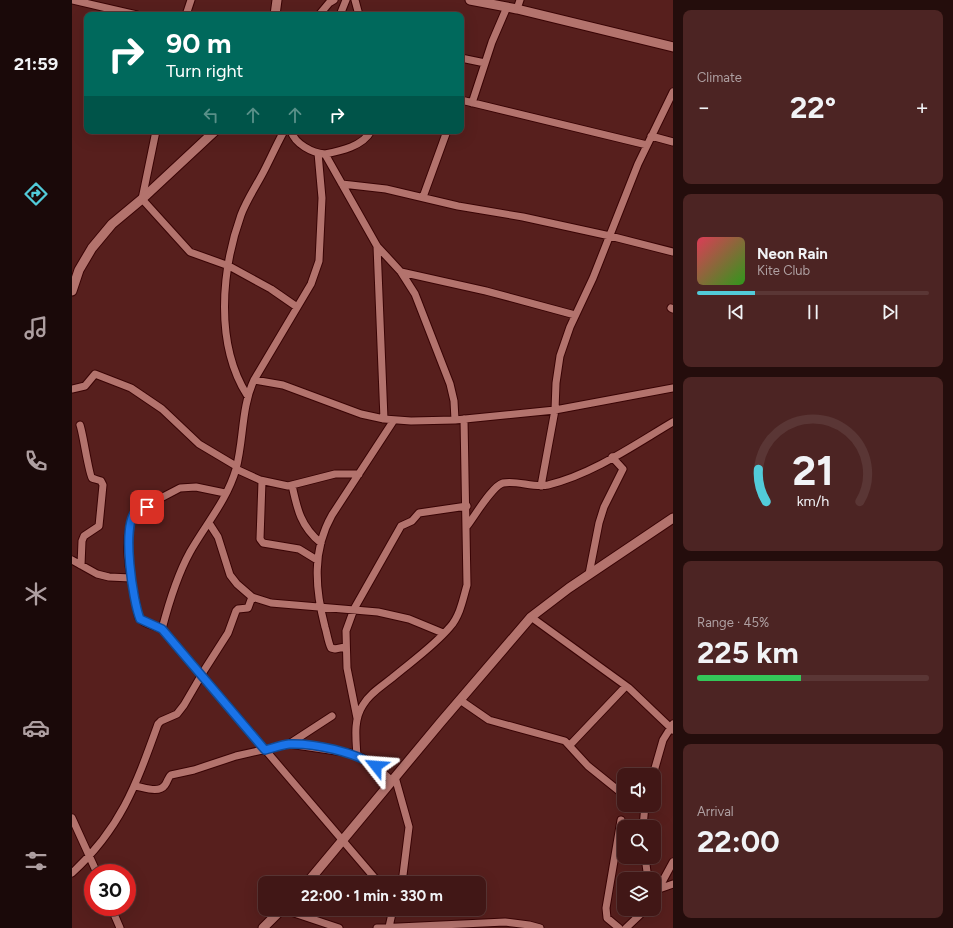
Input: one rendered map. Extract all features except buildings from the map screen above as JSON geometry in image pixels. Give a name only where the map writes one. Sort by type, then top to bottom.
[{"type":"street","points":[[72,0],[125,12]]},
{"type":"street","points":[[187,12],[191,0]]},
{"type":"street","points":[[322,12],[329,3],[334,0]]},
{"type":"street","points":[[341,12],[346,0]]},
{"type":"street","points":[[355,0],[358,12]]},
{"type":"street","points":[[470,0],[517,9],[673,47]]},
{"type":"street","points":[[517,9],[520,0]]},
{"type":"street","points":[[275,12],[276,1]]},
{"type":"street","points":[[472,103],[485,63],[507,7]]},
{"type":"street","points":[[464,59],[485,63]]},
{"type":"street","points":[[541,486],[555,410],[556,383],[560,356],[610,236],[622,201],[651,136],[673,92]]},
{"type":"street","points":[[464,101],[647,145]]},
{"type":"street","points":[[142,199],[155,134]]},
{"type":"street","points":[[72,290],[79,270],[92,248],[112,224],[142,199],[212,134]]},
{"type":"street","points":[[247,395],[232,366],[225,333],[225,288],[242,214],[282,134]]},
{"type":"street","points":[[292,134],[293,137],[305,147],[321,154],[342,184],[377,246],[401,272],[415,294],[444,364],[454,401],[455,420]]},
{"type":"street","points":[[321,154],[342,150],[367,138],[369,134]]},
{"type":"street","points":[[423,197],[446,134]]},
{"type":"street","points":[[651,136],[673,142]]},
{"type":"street","points":[[162,629],[166,614],[189,553],[225,493],[236,468],[247,395],[254,380],[311,284],[319,261],[322,198],[321,154]]},
{"type":"street","points":[[342,184],[386,189],[610,236],[673,252]]},
{"type":"street","points":[[142,199],[190,252],[229,266],[271,290],[297,308]]},
{"type":"street","points":[[377,246],[384,419]]},
{"type":"street","points":[[401,272],[486,291],[576,315]]},
{"type":"street","points":[[72,389],[85,386],[95,374],[131,388],[162,409],[199,444],[236,468],[262,481],[292,485],[335,474],[359,474]]},
{"type":"street","points":[[254,380],[283,386],[360,414],[394,420],[455,420],[555,410],[673,388]]},
{"type":"street","points":[[357,756],[355,732],[357,718],[363,705],[375,691],[451,626],[461,608],[467,584],[464,419]]},
{"type":"street","points":[[345,647],[335,649],[331,648],[320,607],[316,576],[320,543],[325,528],[394,420]]},
{"type":"street","points":[[467,526],[492,490],[503,483],[541,486],[586,472],[673,422]]},
{"type":"street","points":[[80,425],[86,444],[90,473],[92,478],[101,481],[102,485],[99,526],[84,536],[82,542],[81,565]]},
{"type":"street","points":[[589,574],[599,523],[604,507],[623,469],[612,457]]},
{"type":"street","points":[[262,481],[260,539],[263,543],[299,549],[317,560]]},
{"type":"street","points":[[292,485],[301,520],[310,534],[320,543]]},
{"type":"street","points":[[225,493],[196,487],[180,488],[136,510],[129,539],[131,578],[140,619],[162,629],[373,876]]},
{"type":"street","points":[[357,718],[351,693],[345,647],[346,631],[354,609],[401,526],[412,522],[419,513],[466,506]]},
{"type":"street","points":[[313,876],[531,617],[589,574],[673,518]]},
{"type":"street","points":[[208,523],[218,537],[230,575],[252,597],[270,603],[354,609],[408,619],[443,633]]},
{"type":"street","points":[[72,560],[97,574],[109,577],[131,578]]},
{"type":"street","points":[[72,873],[90,856],[127,804],[148,754],[158,724],[162,720],[177,714],[228,633],[236,611],[238,609],[248,608],[252,597]]},
{"type":"street","points":[[531,617],[626,686],[672,727],[663,740],[655,768]]},
{"type":"street","points":[[570,745],[626,686]]},
{"type":"street","points":[[460,700],[489,720],[505,726],[523,728],[558,738],[570,745],[588,766],[617,789]]},
{"type":"street","points":[[135,786],[154,790],[165,785],[169,775],[185,772],[218,761],[289,744],[332,716]]},
{"type":"street","points":[[289,744],[337,750],[357,756],[376,766],[394,779],[409,827],[403,876]]},
{"type":"street","points":[[72,818],[93,864]]},
{"type":"street","points":[[617,843],[606,908],[607,918],[619,928]]},
{"type":"street","points":[[661,885],[673,862]]},
{"type":"street","points":[[661,888],[673,884]]},
{"type":"street","points":[[115,916],[120,928]]},
{"type":"street","points":[[263,928],[275,916]]},
{"type":"street","points":[[303,916],[339,928]]},
{"type":"street","points":[[389,927],[391,916]]},
{"type":"street","points":[[626,928],[639,916]]},
{"type":"street","points":[[378,928],[505,922],[529,924],[540,928]]},
{"type":"route","points":[[147,507],[136,510],[130,527],[129,539],[132,584],[140,619],[162,629],[265,750],[289,744],[304,745],[350,753],[365,759],[376,766]]}]
